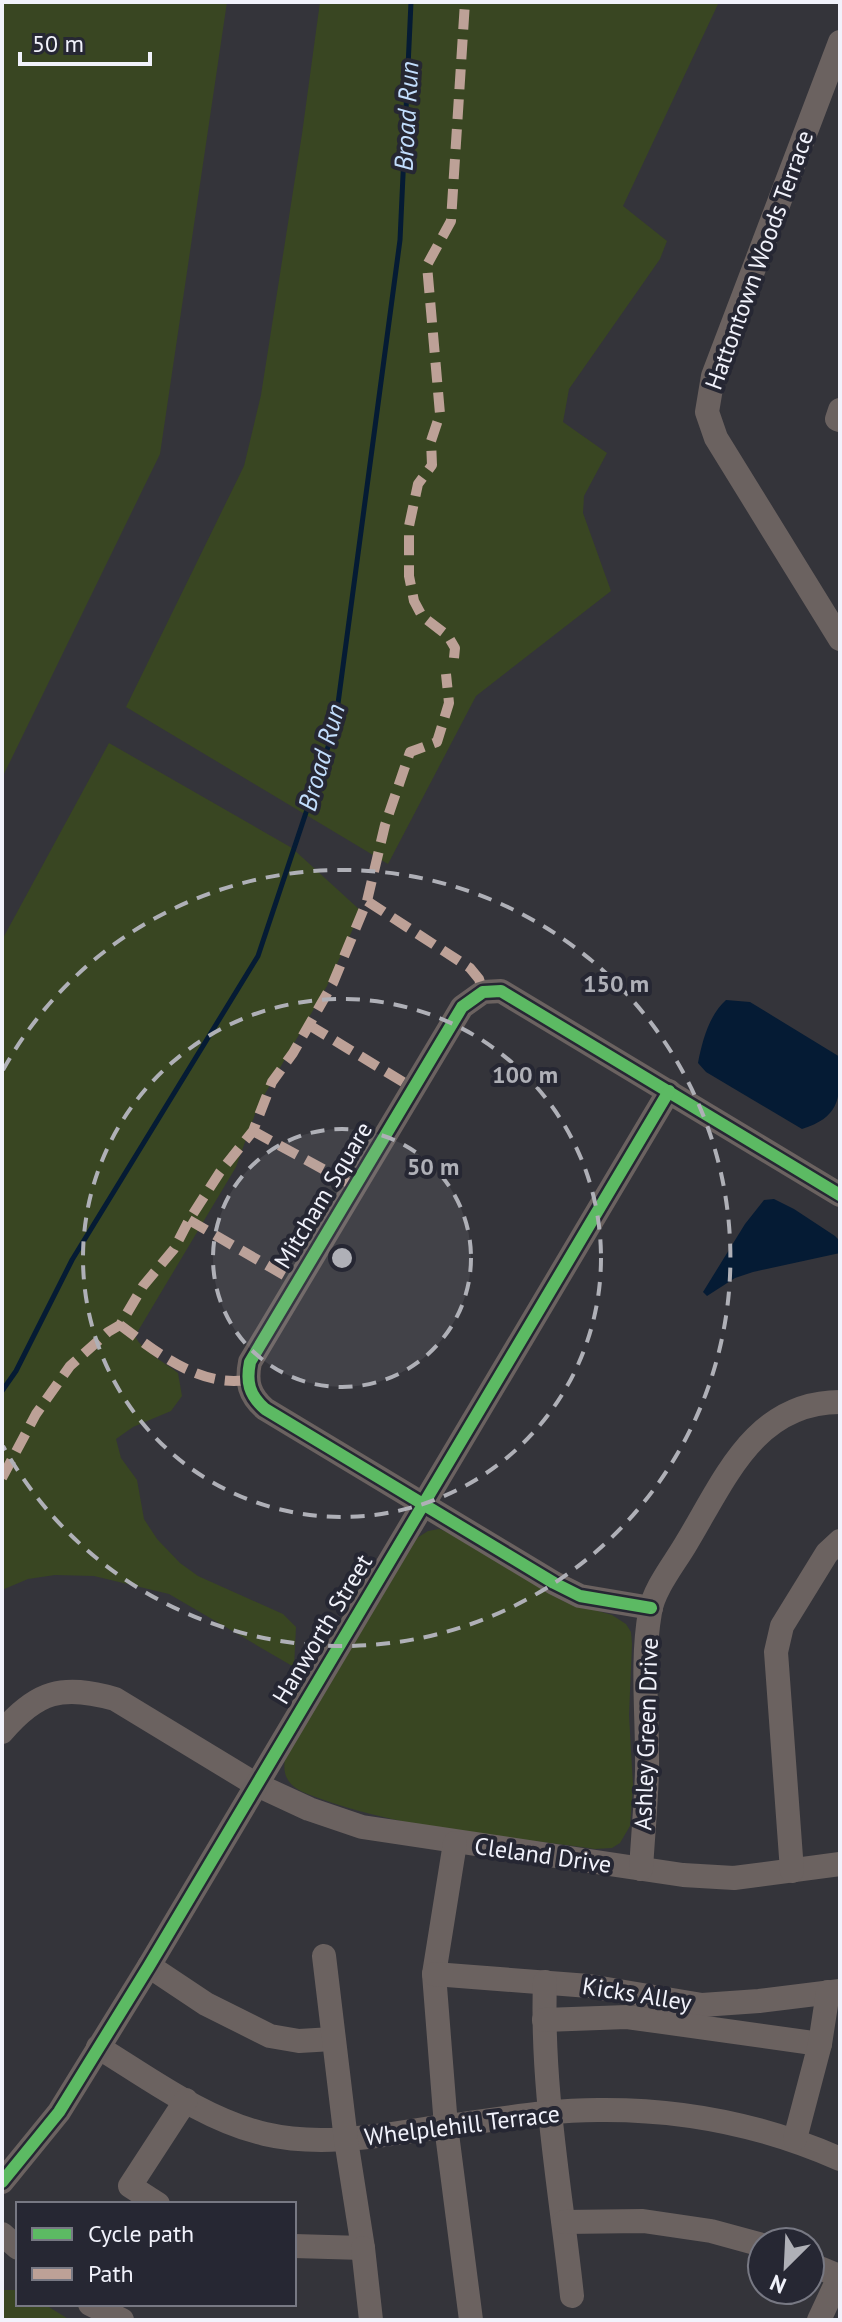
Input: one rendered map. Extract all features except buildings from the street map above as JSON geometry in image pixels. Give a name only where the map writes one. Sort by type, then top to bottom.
[{"type":"street","name":"Hattontown Woods Terrace","points":[[840,42],[713,376],[707,412],[716,438],[840,639]]},
{"type":"street","points":[[840,410],[837,419],[840,420]]},
{"type":"street","name":"Mitcham Square","points":[[651,1608],[580,1596],[554,1583],[265,1409],[254,1399],[246,1380],[250,1362],[462,1007],[483,992],[501,991],[840,1195]]},
{"type":"street","name":"Hanworth Street","points":[[2,2182],[59,2112],[149,1966],[669,1091]]},
{"type":"street","name":"Ashley Green Drive","points":[[641,1869],[647,1773],[646,1652],[651,1608],[741,1452],[767,1426],[786,1413],[820,1402],[840,1402]]},
{"type":"street","points":[[792,1871],[776,1652],[782,1626],[827,1553],[840,1541]]},
{"type":"street","name":"Cleland Drive","points":[[2,1732],[33,1701],[73,1691],[93,1693],[115,1699],[255,1784],[309,1809],[362,1827],[683,1875],[734,1878],[840,1864]]},
{"type":"street","points":[[455,1843],[434,1974],[446,2126],[471,2320]]},
{"type":"street","points":[[324,1956],[371,2320]]},
{"type":"street","points":[[149,1966],[206,2004],[270,2036],[299,2041],[333,2039]]},
{"type":"street","name":"Kicks Alley","points":[[434,1974],[589,1986],[702,2005],[834,1991]]},
{"type":"street","points":[[545,1982],[544,2020],[551,2113],[572,2296]]},
{"type":"street","points":[[795,2139],[834,1991]]},
{"type":"street","points":[[544,2020],[627,2017],[820,2044]]},
{"type":"street","name":"Whelplehill Terrace","points":[[98,2047],[186,2100],[230,2122],[263,2134],[297,2140],[346,2140],[551,2113],[598,2110],[676,2114],[730,2122],[795,2139],[840,2159]]},
{"type":"street","points":[[150,2202],[122,2195],[186,2100]]},
{"type":"street","points":[[564,2222],[643,2221],[711,2231],[746,2241]]},
{"type":"street","points":[[296,2246],[363,2248]]},
{"type":"street","points":[[819,2320],[840,2275]]},
{"type":"street","points":[[94,2306],[122,2320]]},
{"type":"green space","points":[[2,2],[227,2],[160,454],[2,778]]},
{"type":"green space","points":[[320,2],[719,2],[623,206],[667,241],[660,259],[569,389],[563,422],[607,453],[584,496],[583,513],[611,591],[476,696],[388,864],[126,707],[244,466],[261,395]]},
{"type":"green space","points":[[109,743],[292,848],[361,911],[327,986],[258,1106],[236,1167],[135,1336],[148,1352],[178,1373],[182,1396],[171,1411],[133,1427],[116,1439],[121,1458],[137,1480],[144,1519],[157,1539],[180,1563],[198,1576],[283,1614],[296,1627],[294,1667],[169,1594],[94,1576],[55,1575],[28,1579],[2,1590],[2,940]]},
{"type":"green space","points":[[439,1529],[453,1534],[563,1601],[612,1615],[626,1624],[631,1632],[629,1715],[633,1785],[630,1826],[620,1843],[612,1848],[595,1849],[493,1836],[390,1818],[306,1794],[294,1787],[287,1777],[285,1756],[417,1538]]},
{"type":"green space","points":[[2,2290],[16,2290],[16,2306],[47,2306],[70,2320],[2,2320]]},
{"type":"water","points":[[726,1000],[750,1002],[840,1057],[839,1094],[832,1111],[825,1118],[802,1129],[706,1072],[698,1063],[711,1021]]},
{"type":"water","points":[[774,1199],[835,1236],[840,1241],[840,1253],[753,1272],[735,1278],[707,1296],[703,1292],[745,1224],[764,1200]]},
{"type":"waterway","name":"Broad Run","points":[[2,1391],[16,1371],[72,1260],[258,956],[335,726],[400,240],[411,2]]},
{"type":"marked path","points":[[454,658],[455,648],[448,636],[422,616],[414,601],[409,576],[409,526],[418,484],[432,465],[431,441],[440,414],[427,265],[451,221],[465,2]]},
{"type":"marked path","points":[[2,1478],[36,1414],[70,1366],[120,1325],[143,1286],[174,1249],[220,1172],[253,1131],[272,1082],[293,1053],[333,983],[367,901],[385,825],[410,752],[437,742],[449,703],[446,674]]},
{"type":"marked path","points":[[367,901],[470,968],[479,979],[483,992]]},
{"type":"marked path","points":[[309,1025],[413,1088]]},
{"type":"marked path","points":[[253,1131],[354,1186]]},
{"type":"marked path","points":[[189,1220],[296,1282]]},
{"type":"marked path","points":[[120,1325],[163,1356],[195,1373],[229,1381],[246,1380]]},
{"type":"cycle path","points":[[651,1608],[580,1596],[554,1583],[265,1409],[250,1388],[250,1362],[462,1007],[483,992],[501,991],[840,1195]]},
{"type":"cycle path","points":[[2,2182],[59,2112],[149,1966],[669,1091]]}]
